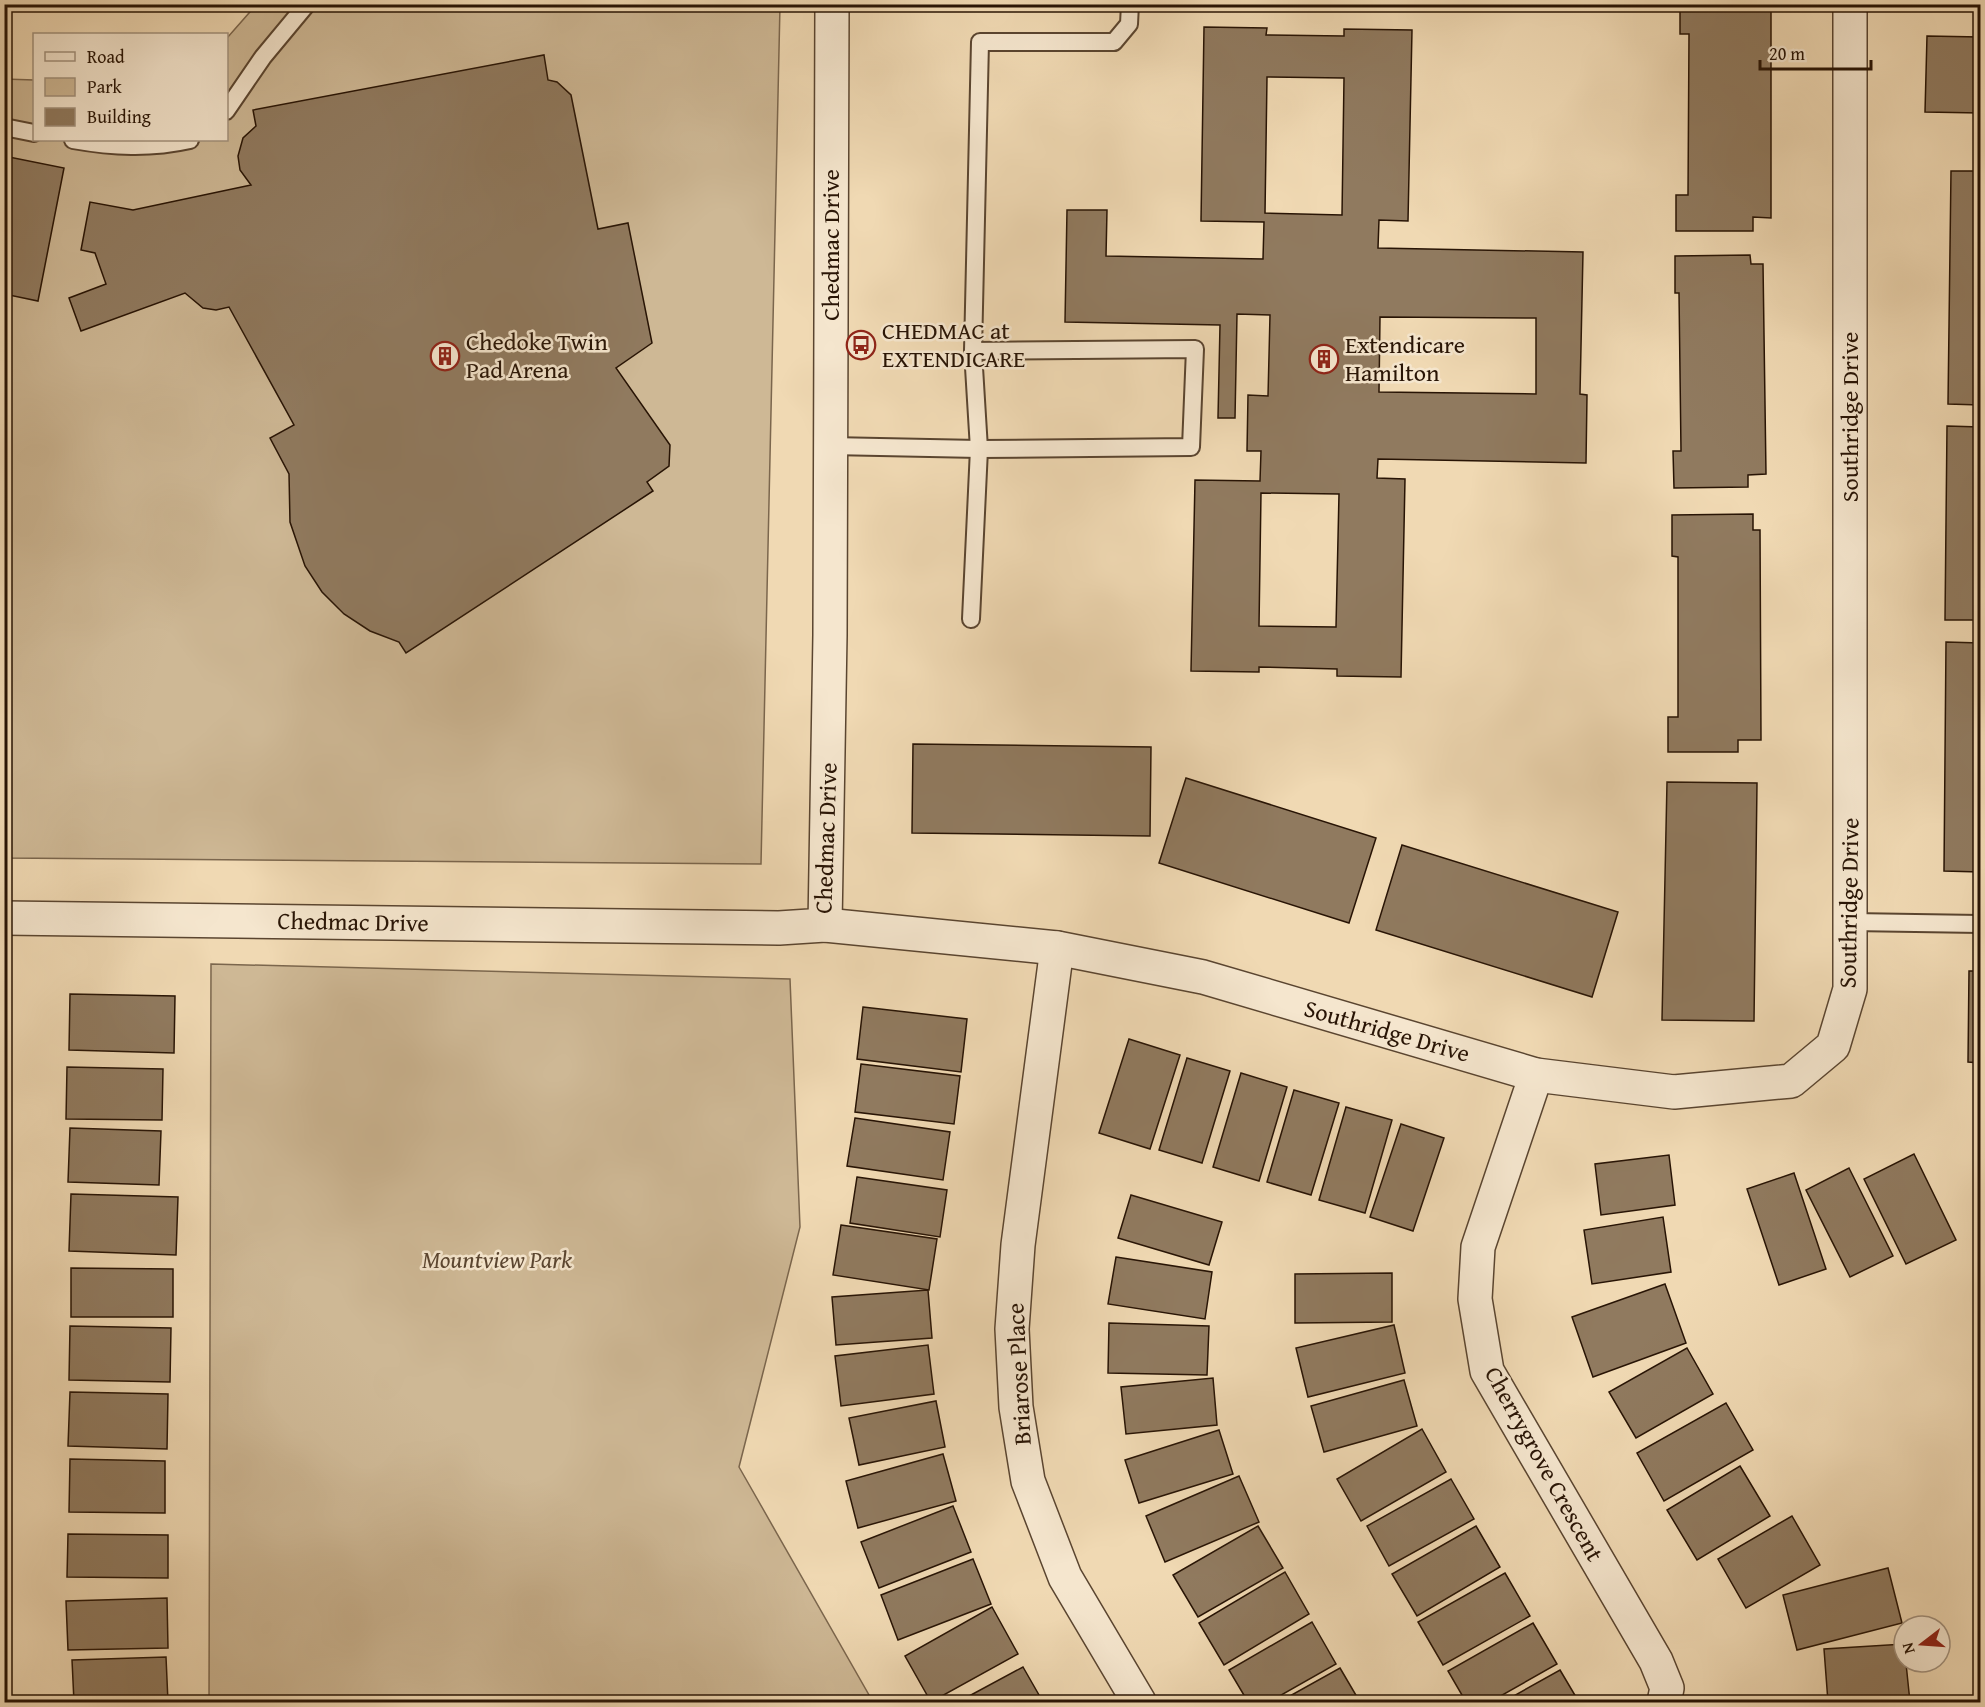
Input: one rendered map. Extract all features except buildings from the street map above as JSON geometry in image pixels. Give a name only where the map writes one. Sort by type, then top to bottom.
[{"type":"street","name":"Chedmac Drive","points":[[4,918],[779,928],[825,925],[832,4]]},
{"type":"street","name":"Southridge Drive","points":[[825,925],[1057,948],[1203,977],[1536,1075],[1674,1092],[1791,1081],[1833,1046],[1851,989],[1850,4]]},
{"type":"street","name":"Briarose Place","points":[[1057,948],[1018,1245],[1012,1329],[1016,1407],[1028,1481],[1065,1577],[1139,1702]]},
{"type":"street","name":"Cherrygrove Crescent","points":[[1536,1075],[1478,1247],[1475,1299],[1488,1371],[1656,1661],[1666,1688],[1664,1702]]},
{"type":"lane","points":[[228,108],[263,57],[307,4]]},
{"type":"lane","points":[[971,619],[979,449],[974,351],[980,42],[1114,42],[1129,24],[1130,4]]},
{"type":"lane","points":[[4,127],[33,133]]},
{"type":"lane","points":[[80,141],[123,147],[164,146],[186,141]]},
{"type":"lane","points":[[830,446],[979,449],[1191,447],[1195,349],[974,351]]},
{"type":"lane","points":[[1851,922],[1980,924]]},
{"type":"green space","points":[[256,5],[780,5],[761,864],[5,858],[4,79],[33,80],[33,141],[228,141],[228,37]]},
{"type":"green space","name":"Mountview Park","points":[[211,964],[790,979],[800,1227],[739,1467],[873,1702],[209,1702]]},
{"type":"place","name":"CHEDMAC at EXTENDICARE","points":[[861,345]]},
{"type":"place","name":"Chedoke Twin Pad Arena","points":[[445,356]]},
{"type":"place","name":"Extendicare Hamilton","points":[[1324,359]]}]
